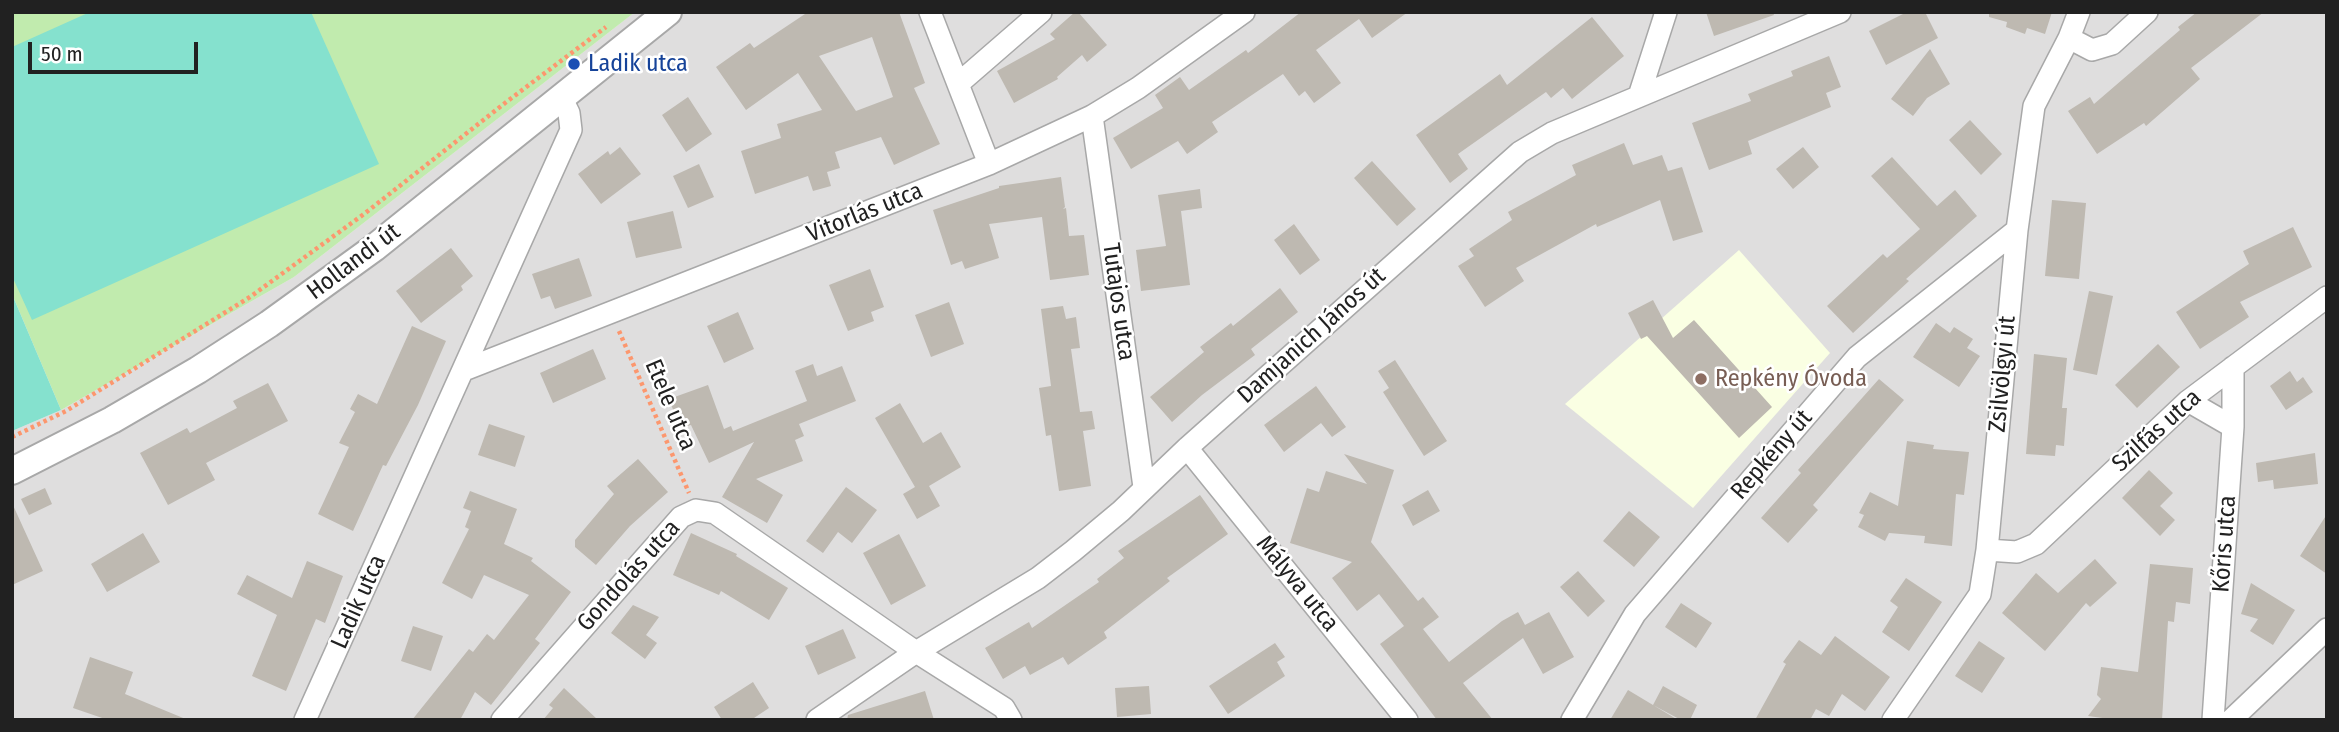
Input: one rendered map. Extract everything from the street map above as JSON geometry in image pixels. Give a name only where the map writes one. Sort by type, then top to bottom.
[{"type":"street","name":"Hollandi út","points":[[12,471],[113,420],[269,324],[374,248],[668,12]]},
{"type":"street","points":[[930,12],[989,164]]},
{"type":"street","points":[[958,84],[1041,12]]},
{"type":"street","name":"Vitorlás utca","points":[[464,370],[989,164],[1092,116],[1138,88],[1244,12]]},
{"type":"street","points":[[1639,96],[1666,12]]},
{"type":"street","name":"Damjanich János út","points":[[817,720],[916,652],[1038,578],[1121,511],[1187,448],[1520,152],[1552,134],[1840,12]]},
{"type":"street","name":"Zsilvölgyi út","points":[[1893,720],[1980,594],[1987,550],[2017,230],[2034,106],[2069,38],[2078,12]]},
{"type":"street","points":[[2069,38],[2092,50],[2112,44],[2147,12]]},
{"type":"street","name":"Ladik utca","points":[[305,720],[571,130],[569,113],[562,99]]},
{"type":"street","name":"Tutajos utca","points":[[1092,116],[1144,487]]},
{"type":"street","name":"Repkény út","points":[[1572,720],[1635,614],[1857,357],[2017,230]]},
{"type":"street","name":"Szilfás utca","points":[[1987,550],[2017,552],[2036,544],[2188,401],[2327,297]]},
{"type":"street","name":"Kőris utca","points":[[2213,720],[2233,427],[2233,367]]},
{"type":"street","points":[[2188,401],[2233,427]]},
{"type":"street","name":"Mályva utca","points":[[1187,448],[1407,720]]},
{"type":"street","name":"Gondolás utca","points":[[502,720],[681,517],[696,510],[715,513],[916,652],[1004,708],[1011,720]]},
{"type":"street","points":[[2231,720],[2327,629]]},
{"type":"path","points":[[12,436],[66,411],[250,297],[364,214],[616,20]]},
{"type":"path","name":"Etele utca","points":[[612,313],[696,510]]},
{"type":"shaded area","points":[[90,12],[311,12],[379,164],[32,320],[12,276],[12,47]]},
{"type":"shaded area","points":[[635,12],[2327,12],[2327,720],[12,720],[12,431],[61,410],[294,277]]},
{"type":"shaded area","name":"Repkény Óvoda","points":[[1739,250],[1830,353],[1693,508],[1565,404]]},
{"type":"shaded area","points":[[12,294],[61,410],[12,431]]},
{"type":"green space","points":[[12,12],[635,12],[294,277],[61,410],[12,294]]},
{"type":"building","points":[[808,12],[899,12],[925,83],[914,88],[940,144],[894,165],[881,137],[835,152],[840,168],[827,172],[831,186],[813,191],[808,176],[755,194],[741,151],[781,138],[777,124],[822,110],[798,73],[746,110],[716,67],[750,43],[754,48]],"holes":[[[872,37],[893,97],[856,111],[819,56]]]},
{"type":"building","points":[[1078,12],[1107,45],[1087,62],[1082,55],[1057,77],[1058,79],[1014,103],[997,71],[1055,39],[1050,34]]},
{"type":"building","points":[[1301,12],[1408,12],[1372,38],[1359,19],[1316,50],[1341,83],[1314,103],[1305,91],[1299,96],[1283,74],[1212,122],[1218,132],[1187,154],[1178,141],[1131,169],[1113,138],[1163,108],[1155,95],[1180,77],[1189,90],[1246,50],[1248,53]]},
{"type":"building","points":[[1706,12],[1773,12],[1774,15],[1714,36]]},
{"type":"building","points":[[1907,12],[1925,12],[1938,38],[1886,65],[1869,31]]},
{"type":"building","points":[[1989,12],[2052,12],[2045,34],[2027,28],[2025,34],[2006,27],[2007,22],[1989,17]]},
{"type":"building","points":[[2197,12],[2264,12],[2191,68],[2200,79],[2146,126],[2144,123],[2097,154],[2068,111],[2090,97],[2094,104]]},
{"type":"building","points":[[1592,17],[1624,56],[1572,99],[1563,88],[1551,98],[1546,92],[1458,154],[1468,169],[1450,183],[1416,135],[1500,74],[1507,85]]},
{"type":"building","points":[[1930,49],[1950,84],[1927,98],[1913,116],[1891,99]]},
{"type":"building","points":[[1829,56],[1841,87],[1826,93],[1831,107],[1748,141],[1752,154],[1709,170],[1692,123],[1751,101],[1748,94],[1793,76],[1791,71]]},
{"type":"building","points":[[688,97],[712,134],[686,152],[662,115]]},
{"type":"building","points":[[1970,120],[2002,154],[1981,175],[1949,140]]},
{"type":"building","points":[[1624,143],[1633,165],[1662,155],[1668,171],[1682,167],[1703,232],[1673,241],[1660,200],[1597,227],[1596,224],[1516,268],[1524,281],[1485,307],[1458,266],[1474,256],[1469,249],[1512,220],[1508,212],[1576,175],[1572,165]]},
{"type":"building","points":[[620,147],[641,174],[601,204],[578,174],[608,151],[610,155]]},
{"type":"building","points":[[1803,147],[1819,167],[1793,189],[1776,169]]},
{"type":"building","points":[[1892,157],[1937,206],[1955,190],[1977,216],[1906,279],[1909,281],[1853,333],[1827,306],[1883,254],[1887,258],[1920,229],[1871,176]]},
{"type":"building","points":[[1372,161],[1416,209],[1397,226],[1354,178]]},
{"type":"building","points":[[699,164],[714,197],[688,208],[673,176]]},
{"type":"building","points":[[1061,177],[1065,207],[1063,209],[1066,208],[1069,236],[1084,235],[1089,275],[1050,280],[1042,217],[989,224],[999,258],[965,269],[962,261],[951,265],[933,210],[999,186]]},
{"type":"building","points":[[1200,189],[1202,208],[1181,211],[1190,285],[1141,291],[1136,250],[1166,246],[1158,195]]},
{"type":"building","points":[[2052,200],[2086,203],[2079,279],[2045,276]]},
{"type":"building","points":[[673,211],[682,248],[636,258],[627,222]]},
{"type":"building","points":[[1294,224],[1320,260],[1300,275],[1274,240]]},
{"type":"building","points":[[2293,227],[2312,267],[2240,302],[2249,317],[2200,349],[2176,312],[2249,264],[2243,251]]},
{"type":"building","points":[[451,248],[473,276],[461,286],[463,290],[421,323],[396,291]]},
{"type":"building","points":[[579,258],[592,296],[555,309],[550,296],[541,299],[532,274]]},
{"type":"building","points":[[870,269],[884,307],[871,312],[874,321],[848,331],[829,285]]},
{"type":"building","points":[[1280,288],[1298,312],[1251,349],[1255,355],[1202,395],[1172,422],[1150,397],[1204,352],[1200,347],[1231,323],[1233,326]]},
{"type":"building","points":[[2089,291],[2113,296],[2097,375],[2073,370]]},
{"type":"building","points":[[1653,300],[1673,338],[1694,320],[1772,407],[1739,438],[1647,336],[1641,339],[1628,313]]},
{"type":"building","points":[[949,302],[964,344],[931,357],[915,315]]},
{"type":"building","points":[[1063,306],[1066,319],[1076,317],[1080,348],[1071,349],[1080,412],[1092,411],[1095,429],[1083,431],[1091,486],[1059,491],[1051,435],[1046,436],[1039,388],[1051,386],[1041,309]]},
{"type":"building","points":[[738,312],[754,349],[724,363],[707,326]]},
{"type":"building","points":[[1936,323],[1950,333],[1954,327],[1973,339],[1967,348],[1980,356],[1959,387],[1913,357]]},
{"type":"building","points":[[412,326],[446,341],[418,405],[386,466],[383,465],[353,531],[318,514],[349,447],[339,443],[355,412],[350,409],[358,394],[377,404]]},
{"type":"building","points":[[2158,344],[2180,367],[2137,408],[2115,385]]},
{"type":"building","points":[[593,349],[606,379],[553,403],[540,373]]},
{"type":"building","points":[[2034,354],[2067,358],[2062,408],[2067,408],[2064,446],[2056,445],[2055,456],[2026,454]]},
{"type":"building","points":[[1395,360],[1447,441],[1424,456],[1383,392],[1389,388],[1378,371]]},
{"type":"building","points":[[813,364],[817,376],[842,366],[856,401],[799,424],[804,436],[795,440],[803,461],[756,479],[783,495],[767,523],[722,497],[754,442],[709,463],[691,425],[680,428],[669,399],[708,385],[724,429],[731,426],[733,431],[807,401],[795,371]]},
{"type":"building","points":[[2290,371],[2297,382],[2303,377],[2313,392],[2286,410],[2270,386]]},
{"type":"building","points":[[1879,379],[1904,400],[1813,505],[1818,510],[1788,543],[1761,518],[1801,473],[1798,470]]},
{"type":"building","points":[[268,383],[288,421],[206,463],[215,480],[168,505],[140,453],[187,428],[190,433],[237,408],[233,401]]},
{"type":"building","points":[[1316,386],[1346,427],[1332,437],[1321,423],[1284,452],[1264,425]]},
{"type":"building","points":[[900,403],[923,443],[941,432],[961,467],[929,486],[940,506],[917,519],[903,494],[915,487],[875,418]]},
{"type":"building","points":[[489,424],[525,436],[515,467],[478,455]]},
{"type":"building","points":[[1907,441],[1934,445],[1933,449],[1969,452],[1964,495],[1956,494],[1952,546],[1924,543],[1925,536],[1889,533],[1885,541],[1858,527],[1864,515],[1859,513],[1870,492],[1898,506]]},
{"type":"building","points":[[2315,453],[2318,484],[2274,489],[2273,480],[2258,482],[2256,463]]},
{"type":"building","points":[[1344,454],[1394,470],[1371,542],[1418,601],[1423,597],[1439,617],[1423,629],[1449,662],[1502,621],[1518,612],[1525,625],[1549,612],[1574,657],[1543,674],[1523,638],[1463,683],[1493,720],[1437,720],[1380,644],[1404,626],[1379,594],[1357,611],[1332,578],[1352,562],[1290,543],[1307,488],[1319,492],[1326,471],[1367,484]]},
{"type":"building","points":[[638,459],[668,492],[630,526],[596,565],[575,547],[575,540],[614,494],[607,486]]},
{"type":"building","points":[[2149,470],[2173,493],[2160,506],[2175,520],[2160,536],[2122,498]]},
{"type":"building","points":[[846,487],[877,510],[852,543],[838,532],[823,553],[806,541]]},
{"type":"building","points":[[45,488],[52,504],[29,515],[21,499]]},
{"type":"building","points":[[1428,490],[1440,511],[1413,526],[1402,505]]},
{"type":"building","points":[[470,491],[517,509],[504,544],[533,558],[531,561],[571,592],[535,639],[540,643],[491,705],[475,692],[460,720],[412,720],[469,649],[473,652],[487,634],[494,640],[529,595],[484,575],[472,599],[442,583],[469,529],[465,527],[471,511],[463,508]]},
{"type":"building","points":[[1200,495],[1228,534],[1167,578],[1170,581],[1104,632],[1107,638],[1068,665],[1063,657],[1030,675],[1025,666],[1003,679],[985,648],[1029,622],[1032,628],[1099,582],[1097,579],[1124,558],[1118,551]]},
{"type":"building","points":[[12,503],[43,571],[12,585]]},
{"type":"building","points":[[1629,511],[1660,537],[1634,567],[1603,541]]},
{"type":"building","points":[[2327,514],[2327,574],[2300,556]]},
{"type":"building","points":[[143,533],[160,562],[107,592],[91,564]]},
{"type":"building","points":[[691,533],[737,554],[736,556],[788,588],[769,620],[721,591],[719,595],[673,575]]},
{"type":"building","points":[[899,534],[926,586],[891,605],[863,553]]},
{"type":"building","points":[[2095,559],[2117,583],[2090,607],[2086,603],[2045,651],[2002,613],[2036,573],[2058,593]]},
{"type":"building","points":[[307,561],[343,576],[325,623],[316,619],[286,691],[252,676],[277,615],[237,594],[247,575],[292,598]]},
{"type":"building","points":[[2150,564],[2193,568],[2190,604],[2176,602],[2174,622],[2168,621],[2162,720],[2117,720],[2088,716],[2101,699],[2097,695],[2101,667],[2138,672]]},
{"type":"building","points":[[1578,571],[1605,601],[1588,617],[1560,587]]},
{"type":"building","points":[[1906,578],[1942,602],[1909,651],[1882,632],[1898,607],[1890,601]]},
{"type":"building","points":[[2251,583],[2295,610],[2273,645],[2250,631],[2258,619],[2241,614]]},
{"type":"building","points":[[1681,603],[1712,623],[1696,648],[1665,627]]},
{"type":"building","points":[[633,605],[659,617],[646,635],[657,643],[645,659],[611,633]]},
{"type":"building","points":[[413,626],[443,636],[431,671],[401,661]]},
{"type":"building","points":[[843,629],[856,658],[818,675],[805,646]]},
{"type":"building","points":[[1835,636],[1890,677],[1865,711],[1842,694],[1829,716],[1816,709],[1810,720],[1755,720],[1786,664],[1783,662],[1799,640],[1821,655]]},
{"type":"building","points":[[1979,641],[2005,658],[1982,693],[1955,676]]},
{"type":"building","points":[[1275,643],[1285,657],[1277,662],[1285,676],[1228,714],[1209,686]]},
{"type":"building","points":[[90,657],[133,672],[125,694],[188,720],[108,720],[73,708]]},
{"type":"building","points":[[753,682],[769,708],[751,720],[722,720],[714,707]]},
{"type":"building","points":[[1149,686],[1151,714],[1117,717],[1115,688]]},
{"type":"building","points":[[1663,686],[1697,705],[1690,720],[1681,720],[1653,705]]},
{"type":"building","points":[[564,688],[598,720],[543,720],[553,708],[549,705]]},
{"type":"building","points":[[1628,690],[1678,720],[1610,720]]},
{"type":"building","points":[[925,691],[934,720],[847,720],[848,715]]},
{"type":"place","name":"Ladik utca","points":[[574,64]]},
{"type":"place","name":"Repkény Óvoda","points":[[1701,379]]}]
